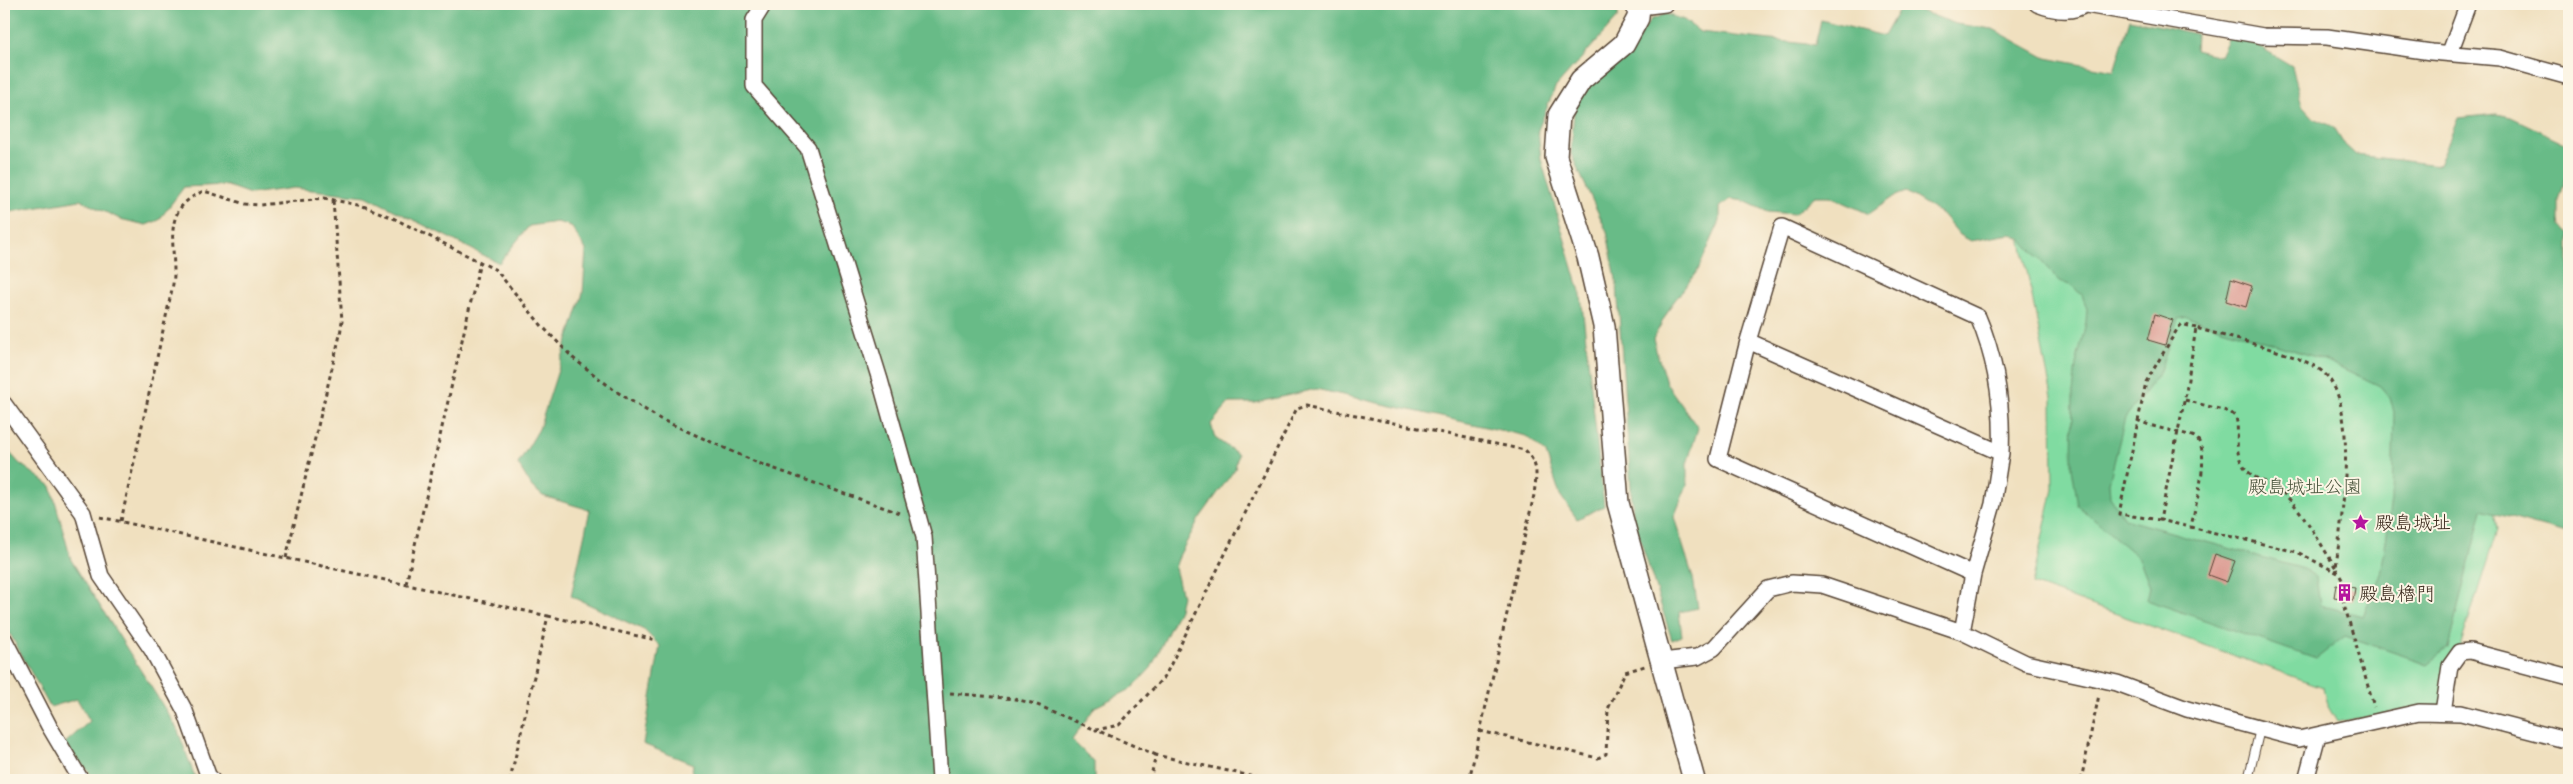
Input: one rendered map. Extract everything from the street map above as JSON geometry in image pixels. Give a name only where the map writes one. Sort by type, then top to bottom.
[{"type":"street","points":[[764,4],[754,20],[754,86],[808,148],[880,380],[924,538],[940,780]]},
{"type":"street","points":[[1665,4],[1658,7],[1640,6],[1638,18],[1624,44],[1581,80],[1559,115],[1556,157],[1588,258],[1604,326],[1618,503],[1694,780]]},
{"type":"street","points":[[2037,4],[2052,9],[2066,10],[2086,5],[2263,36],[2327,37],[2432,52],[2450,52],[2500,58],[2569,77]]},
{"type":"street","points":[[2450,52],[2468,4]]},
{"type":"street","points":[[1962,632],[1973,574],[1993,504],[2001,453],[2002,427],[1990,343],[1978,317],[1782,227],[1748,341],[1718,459],[1973,574]]},
{"type":"street","points":[[1748,341],[2001,453]]},
{"type":"street","points":[[4,404],[83,513],[101,576],[152,650],[185,711],[208,775],[212,780]]},
{"type":"street","points":[[1662,661],[1697,657],[1714,648],[1768,589],[1792,583],[1822,585],[1962,632],[2026,663],[2105,682],[2117,683],[2188,709],[2299,739],[2419,712],[2443,712],[2461,713],[2569,741]]},
{"type":"street","points":[[4,639],[49,726],[81,780]]},
{"type":"street","points":[[2443,712],[2450,666],[2460,652],[2470,651],[2569,678]]},
{"type":"street","points":[[2306,780],[2318,735]]},
{"type":"lane","points":[[2248,780],[2260,729]]},
{"type":"path","points":[[121,521],[174,276],[172,233],[174,217],[182,203],[204,191],[245,204],[260,205],[324,198],[363,206],[391,216],[496,270],[542,326],[573,358],[614,390],[660,418],[758,463],[919,520]]},
{"type":"path","points":[[286,558],[340,335],[333,200]]},
{"type":"path","points":[[406,584],[480,262]]},
{"type":"path","points":[[2182,324],[2305,362],[2324,373],[2332,384],[2341,409],[2346,434],[2337,571],[2297,552],[2160,520],[2119,514],[2146,382],[2182,324]]},
{"type":"path","points":[[2160,520],[2185,400],[2196,328]]},
{"type":"path","points":[[2185,400],[2230,412],[2236,417],[2237,450],[2243,466],[2255,479],[2282,491],[2294,504],[2337,571],[2344,583],[2344,604],[2366,686],[2378,720]]},
{"type":"path","points":[[1096,730],[1119,724],[1165,676],[1297,408],[1307,405],[1525,450],[1534,460],[1536,472],[1534,495],[1469,780]]},
{"type":"path","points":[[2137,420],[2156,429],[2194,436],[2200,442],[2204,452],[2191,527]]},
{"type":"path","points":[[83,513],[656,640]]},
{"type":"path","points":[[510,780],[548,616]]},
{"type":"path","points":[[1480,730],[1598,758],[1606,754],[1608,709],[1625,672],[1662,661]]},
{"type":"path","points":[[2081,780],[2096,702],[2105,682]]},
{"type":"path","points":[[934,691],[1014,699],[1035,704],[1156,755],[1269,780]]},
{"type":"path","points":[[1150,780],[1156,755]]},
{"type":"green space","points":[[4,4],[1618,4],[1618,17],[1555,88],[1538,130],[1541,159],[1581,295],[1604,506],[1577,519],[1560,495],[1546,453],[1526,436],[1316,389],[1255,403],[1229,403],[1211,424],[1215,438],[1238,454],[1235,469],[1199,519],[1179,556],[1175,568],[1182,596],[1179,609],[1151,668],[1131,689],[1095,707],[1072,740],[1094,762],[1094,780],[691,780],[693,764],[643,744],[660,646],[644,630],[571,596],[590,510],[543,496],[532,487],[518,464],[539,429],[583,293],[586,250],[571,226],[557,222],[529,226],[499,263],[366,196],[294,188],[250,194],[225,185],[184,187],[159,220],[146,225],[120,219],[80,200],[4,213]]},
{"type":"green space","points":[[1902,4],[1956,24],[1993,29],[2046,58],[2114,71],[2130,19],[2196,34],[2195,50],[2220,56],[2230,35],[2257,45],[2292,66],[2302,105],[2314,118],[2334,127],[2345,145],[2356,155],[2439,165],[2458,118],[2497,114],[2511,117],[2569,145],[2569,168],[2559,200],[2559,220],[2560,227],[2569,235],[2569,534],[2482,510],[2448,648],[2428,664],[2345,636],[2316,659],[2147,600],[2150,586],[2139,558],[2078,506],[2072,467],[2073,393],[2076,365],[2086,322],[2087,309],[2082,295],[2072,286],[2059,281],[2022,240],[2010,234],[1971,241],[1960,235],[1942,214],[1906,192],[1893,197],[1869,214],[1830,196],[1815,196],[1794,214],[1768,212],[1744,201],[1731,199],[1720,207],[1720,221],[1698,270],[1672,304],[1653,339],[1666,383],[1698,428],[1687,464],[1687,485],[1674,517],[1693,578],[1698,608],[1679,612],[1682,636],[1672,640],[1633,517],[1617,285],[1607,232],[1571,154],[1574,110],[1583,89],[1635,44],[1650,20],[1665,14],[1684,20],[1700,32],[1815,45],[1821,20],[1884,36]],"holes":[[[2186,317],[2325,360],[2380,386],[2390,398],[2394,412],[2392,500],[2381,574],[2363,616],[2320,605],[2316,577],[2304,569],[2131,521],[2125,518],[2110,497],[2109,483],[2125,418],[2159,373],[2178,319]]]},
{"type":"green space","name":"殿島城址公園","points":[[2016,216],[2470,345],[2497,530],[2441,707],[2416,708],[2337,722],[2327,705],[2323,687],[2032,584],[2053,489],[2052,397]]},
{"type":"green space","points":[[4,446],[19,463],[51,486],[71,560],[177,728],[196,780],[96,780],[64,744],[90,721],[77,699],[50,707],[4,623]]},
{"type":"building","points":[[2231,279],[2252,286],[2246,307],[2226,301]]},
{"type":"building","points":[[2155,314],[2173,320],[2165,345],[2148,340]]},
{"type":"building","points":[[2215,554],[2235,561],[2227,582],[2208,575]]},
{"type":"building","name":"殿島櫓門","points":[[2336,585],[2355,588],[2353,600],[2334,597]]},
{"type":"place","name":"殿島城址","points":[[2361,522]]},
{"type":"place","name":"殿島櫓門","points":[[2345,593]]}]
